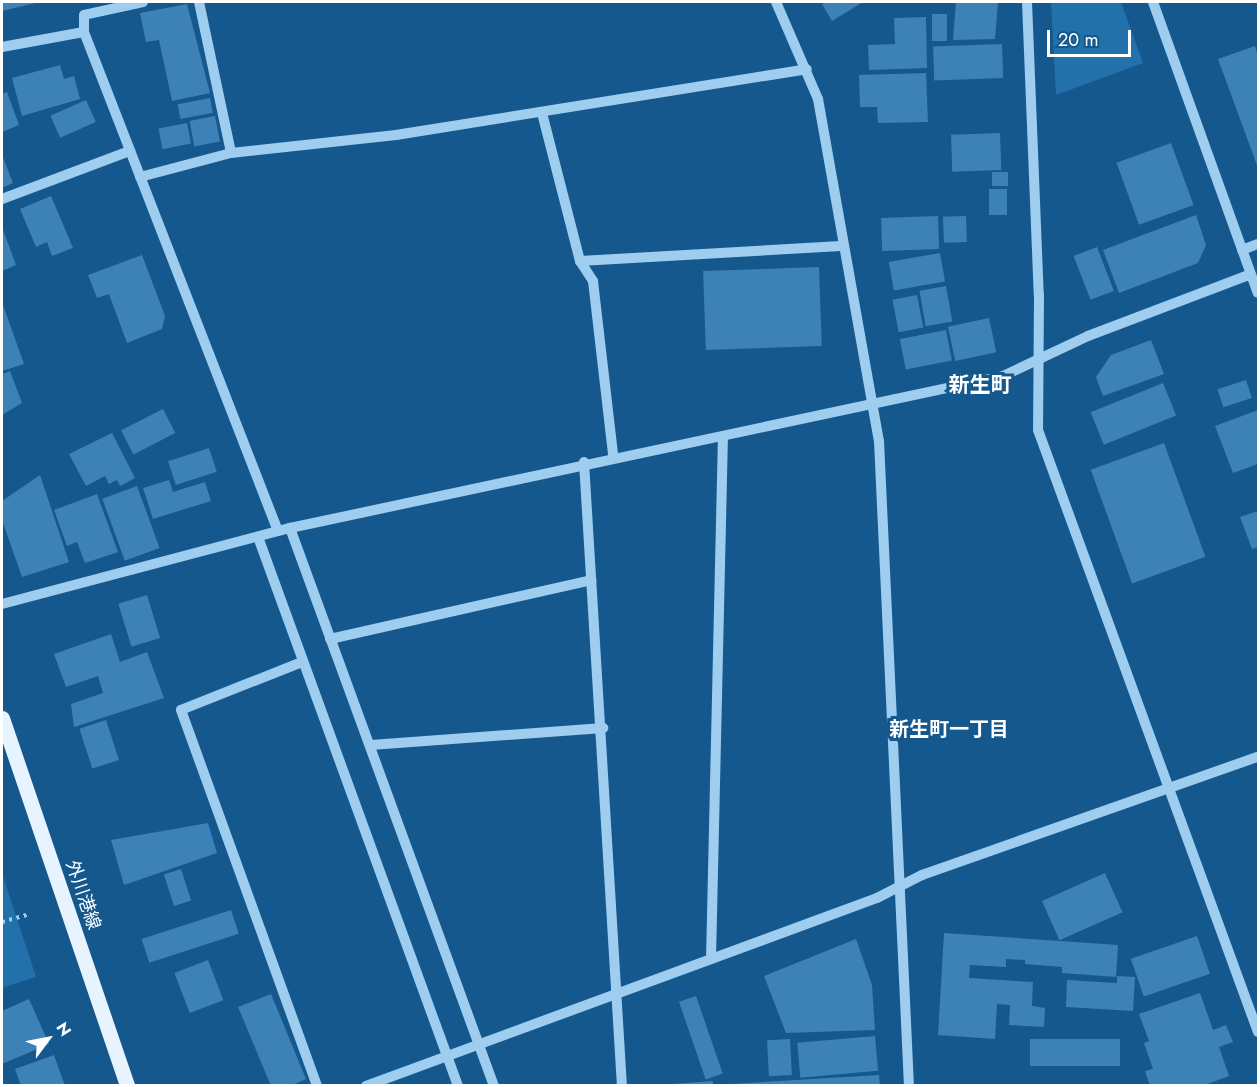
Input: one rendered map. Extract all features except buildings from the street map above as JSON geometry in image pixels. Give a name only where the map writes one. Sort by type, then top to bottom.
[{"type":"main road","name":"外川港線","points":[[2,718],[127,1086]]},
{"type":"street","points":[[143,2],[84,15],[84,32],[278,531]]},
{"type":"street","points":[[199,2],[231,153]]},
{"type":"street","points":[[776,2],[807,69],[818,99],[841,246],[870,407],[879,441],[902,885],[909,1086]]},
{"type":"street","points":[[1027,2],[1040,358],[1038,430],[1258,1032]]},
{"type":"street","points":[[1153,2],[1258,293]]},
{"type":"street","points":[[2,46],[84,32]]},
{"type":"street","points":[[140,177],[231,153],[542,113],[807,69]]},
{"type":"street","points":[[542,113],[580,261],[593,281],[613,455]]},
{"type":"street","points":[[2,199],[130,151]]},
{"type":"street","points":[[1242,250],[1258,244]]},
{"type":"street","points":[[580,261],[841,246]]},
{"type":"street","points":[[2,604],[290,528],[613,455],[870,407],[1003,376],[1040,358],[1251,274]]},
{"type":"street","points":[[711,959],[723,436]]},
{"type":"street","points":[[584,462],[603,728],[622,1086]]},
{"type":"street","points":[[290,528],[494,1086]]},
{"type":"street","points":[[258,537],[458,1086]]},
{"type":"street","points":[[330,639],[591,580]]},
{"type":"street","points":[[302,662],[181,710],[317,1086]]},
{"type":"street","points":[[371,746],[603,728]]},
{"type":"street","points":[[366,1086],[478,1042],[616,995],[902,885],[1170,791],[1258,757]]},
{"type":"path","points":[[2,922],[30,914]]},
{"type":"shaded area","points":[[1051,2],[1121,2],[1143,63],[1056,95]]},
{"type":"shaded area","points":[[2,873],[36,977],[2,988]]},
{"type":"district","name":"新生町","points":[[980,385]]},
{"type":"district","name":"新生町一丁目","points":[[949,729]]}]
